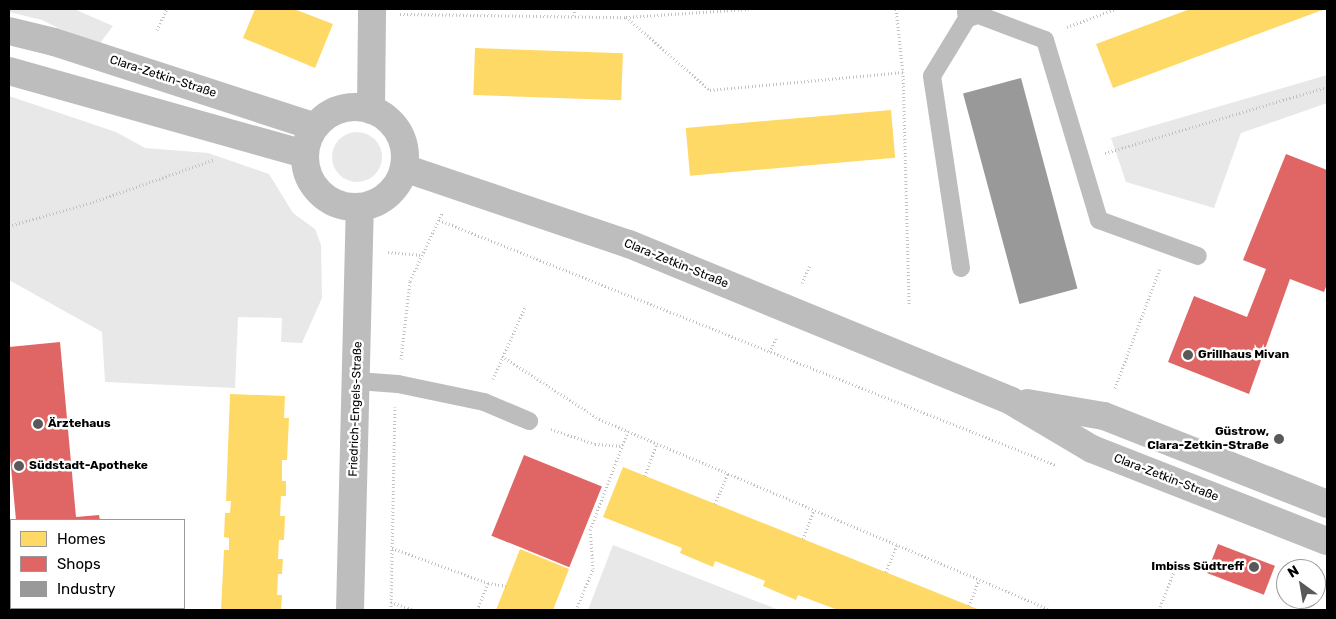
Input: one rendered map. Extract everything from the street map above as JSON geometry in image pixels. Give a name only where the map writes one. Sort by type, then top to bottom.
[{"type":"street","points":[[371,110],[372,10]]},
{"type":"street","name":"Clara-Zetkin-Straße","points":[[9,31],[54,42],[315,127]]},
{"type":"street","points":[[9,71],[305,154]]},
{"type":"street","points":[[344,108],[371,110],[389,120],[399,132],[404,146],[404,168],[392,190],[380,200],[360,207],[335,203],[322,194],[312,183],[305,154],[315,127],[329,115],[344,108]]},
{"type":"street","name":"Clara-Zetkin-Straße","points":[[404,168],[629,244],[1011,401],[1092,449],[1327,541]]},
{"type":"street","name":"Friedrich-Engels-Straße","points":[[350,610],[360,207]]},
{"type":"street","name":"Clara-Zetkin-Straße","points":[[1011,401],[1104,416],[1327,504]]},
{"type":"lane","points":[[961,268],[932,76],[972,10],[1045,40],[1099,220],[1198,256]]},
{"type":"lane","points":[[356,381],[398,384],[484,402],[529,421]]},
{"type":"path","points":[[157,30],[167,9]]},
{"type":"path","points":[[574,9],[574,16]]},
{"type":"path","points":[[372,10],[626,17],[749,9]]},
{"type":"path","points":[[896,9],[903,72],[909,306]]},
{"type":"path","points":[[1063,29],[1115,9]]},
{"type":"path","points":[[626,17],[710,90],[903,72]]},
{"type":"path","points":[[1081,159],[1174,135],[1327,87]]},
{"type":"path","points":[[9,226],[93,202],[222,157]]},
{"type":"path","points":[[439,220],[1064,468]]},
{"type":"path","points":[[1104,416],[1169,245]]},
{"type":"path","points":[[484,402],[502,356],[525,307]]},
{"type":"path","points":[[502,356],[599,419],[1051,610]]},
{"type":"path","points":[[529,421],[595,444],[623,446]]},
{"type":"path","points":[[576,610],[593,569],[590,530],[628,431]]},
{"type":"path","points":[[645,476],[657,443]]},
{"type":"path","points":[[715,504],[728,473]]},
{"type":"path","points":[[803,539],[814,510]]},
{"type":"path","points":[[886,572],[897,546]]},
{"type":"path","points":[[392,548],[488,583],[506,586]]},
{"type":"path","points":[[1159,610],[1175,569]]},
{"type":"path","points":[[969,606],[979,580]]},
{"type":"path","points":[[477,610],[488,583]]},
{"type":"path","points":[[391,602],[414,610]]},
{"type":"path","points":[[1037,610],[1039,605]]},
{"type":"shaded area","points":[[9,9],[74,9],[113,26],[97,47],[42,20],[9,12]]},
{"type":"shaded area","points":[[1327,75],[1327,103],[1241,133],[1214,208],[1126,182],[1111,138]]},
{"type":"shaded area","points":[[9,96],[116,132],[145,148],[208,153],[269,174],[293,213],[315,229],[321,245],[322,298],[302,343],[281,342],[282,318],[238,317],[235,388],[105,382],[102,332],[9,280]]},
{"type":"shaded area","points":[[357,132],[366,134],[377,143],[382,157],[380,166],[371,177],[357,182],[348,180],[337,171],[332,157],[334,148],[343,137]]},
{"type":"shaded area","points":[[613,545],[779,610],[588,610]]},
{"type":"building: Homes","points":[[255,9],[294,9],[333,24],[315,68],[243,38]]},
{"type":"building: Homes","points":[[1190,9],[1325,9],[1113,88],[1096,44]]},
{"type":"building: Homes","points":[[475,48],[623,53],[621,100],[473,95]]},
{"type":"building: Homes","points":[[891,110],[895,158],[690,176],[686,128]]},
{"type":"building: Homes","points":[[230,394],[285,396],[284,418],[289,418],[287,460],[282,460],[282,481],[286,481],[286,496],[281,496],[280,516],[285,516],[284,540],[279,540],[278,559],[283,559],[282,574],[278,574],[277,595],[282,595],[281,610],[221,610],[224,550],[229,550],[229,538],[224,537],[225,513],[230,513],[231,501],[226,501]]},
{"type":"building: Homes","points":[[623,467],[980,610],[838,610],[798,595],[796,600],[763,586],[765,581],[715,561],[713,567],[680,553],[682,548],[603,517]]},
{"type":"building: Homes","points":[[520,549],[569,569],[553,610],[496,610]]},
{"type":"building: Shops","points":[[1286,154],[1327,170],[1327,284],[1324,292],[1290,279],[1249,394],[1168,362],[1194,296],[1247,317],[1266,269],[1243,260]]},
{"type":"building: Shops","name":"Ärztehaus","points":[[60,342],[76,517],[99,515],[100,519],[16,519],[9,446],[9,347]]},
{"type":"building: Shops","points":[[524,455],[602,486],[569,567],[491,536]]},
{"type":"building: Shops","points":[[9,524],[10,524],[10,554],[9,584]]},
{"type":"building: Shops","points":[[1218,544],[1275,566],[1264,595],[1207,573]]},
{"type":"building: Shops","points":[[13,609],[73,609],[73,610]]},
{"type":"building: Industry","points":[[1021,78],[1077,289],[1019,304],[963,94]]},
{"type":"place","name":"Grillhaus Mivan","points":[[1188,355]]},
{"type":"place","name":"Ärztehaus","points":[[38,424]]},
{"type":"place","name":"Güstrow, Clara-Zetkin-Straße","points":[[1279,439]]},
{"type":"place","name":"Südstadt-Apotheke","points":[[19,466]]},
{"type":"place","name":"Imbiss Südtreff","points":[[1254,567]]}]
